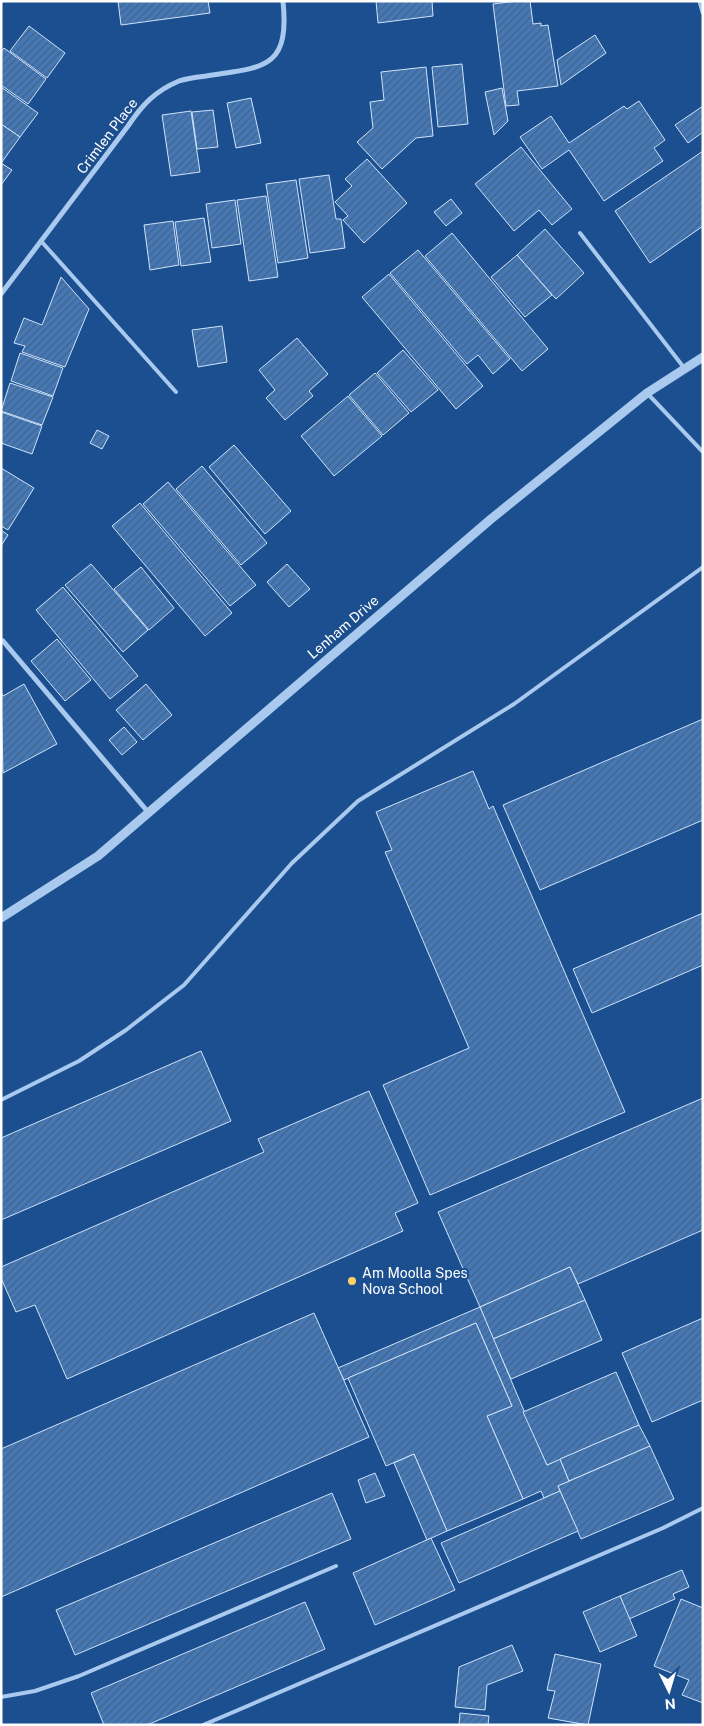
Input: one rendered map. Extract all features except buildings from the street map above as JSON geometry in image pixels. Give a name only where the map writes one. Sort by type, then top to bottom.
[{"type":"street","name":"Crimlen Place","points":[[1,294],[128,126],[141,106],[158,92],[181,80],[253,69],[275,59],[284,38],[283,1]]},
{"type":"street","points":[[700,1],[703,12]]},
{"type":"street","name":"Lenham Drive","points":[[1,918],[98,856],[491,519],[647,393],[703,357]]},
{"type":"street","points":[[2,642],[148,812]]},
{"type":"lane","points":[[580,233],[685,368]]},
{"type":"lane","points":[[41,241],[176,392]]},
{"type":"lane","points":[[647,393],[703,452]]},
{"type":"lane","points":[[1,1100],[79,1061],[126,1030],[184,985],[292,863],[358,801],[514,704],[703,567]]},
{"type":"lane","points":[[203,1725],[663,1528],[703,1508]]},
{"type":"lane","points":[[1,1697],[36,1691],[78,1676],[336,1566]]},
{"type":"place","name":"Am Moolla Spes Nova School","points":[[352,1281]]}]
